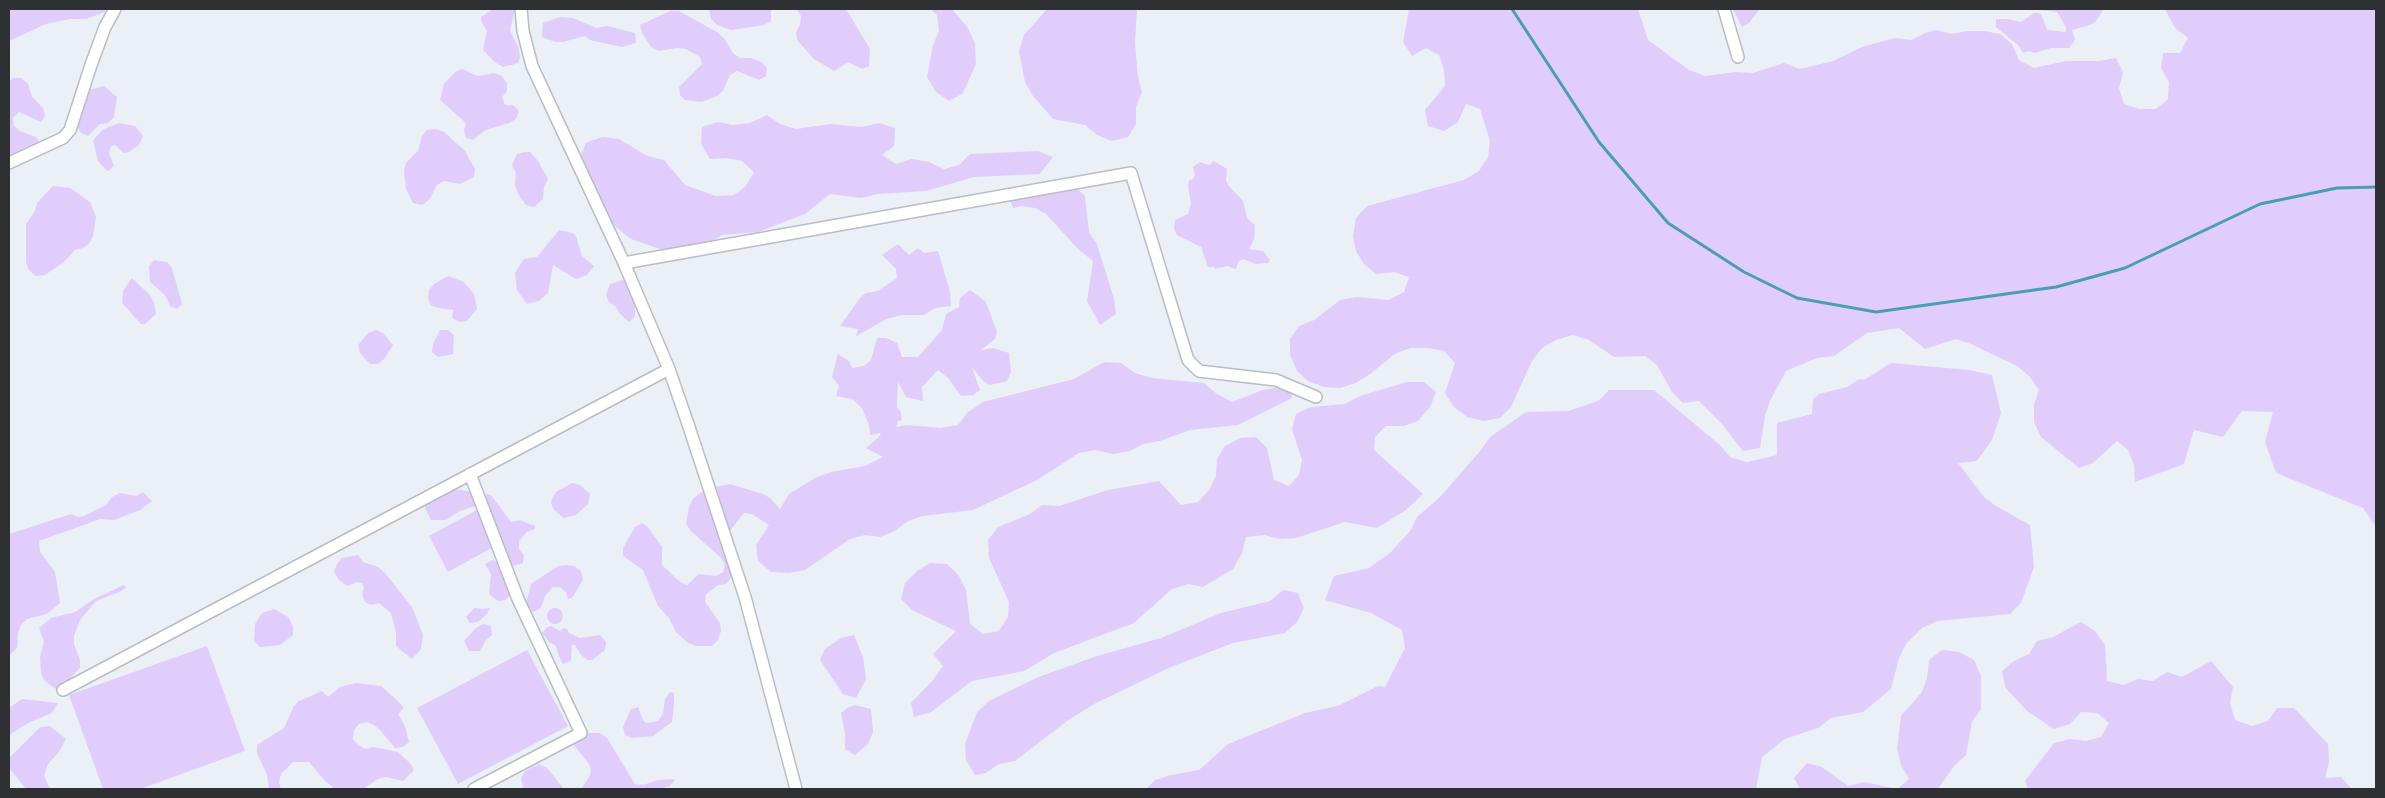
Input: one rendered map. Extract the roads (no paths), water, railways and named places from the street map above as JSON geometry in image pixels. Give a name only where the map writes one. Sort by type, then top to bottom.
[{"type":"street","points":[[9,163],[63,138],[70,130],[105,27],[115,9]]},
{"type":"street","points":[[521,9],[523,30],[532,66],[624,263],[669,369],[745,597],[796,789]]},
{"type":"street","points":[[1724,9],[1738,57]]},
{"type":"street","points":[[624,263],[1131,173],[1188,360],[1199,371],[1276,380],[1316,398]]},
{"type":"street","points":[[64,690],[669,369]]},
{"type":"street","points":[[470,474],[518,599],[582,733],[474,789]]},
{"type":"waterway","points":[[1512,9],[1599,142],[1668,223],[1744,272],[1797,298],[1876,312],[2056,287],[2125,268],[2260,204],[2337,188],[2376,187]]}]
